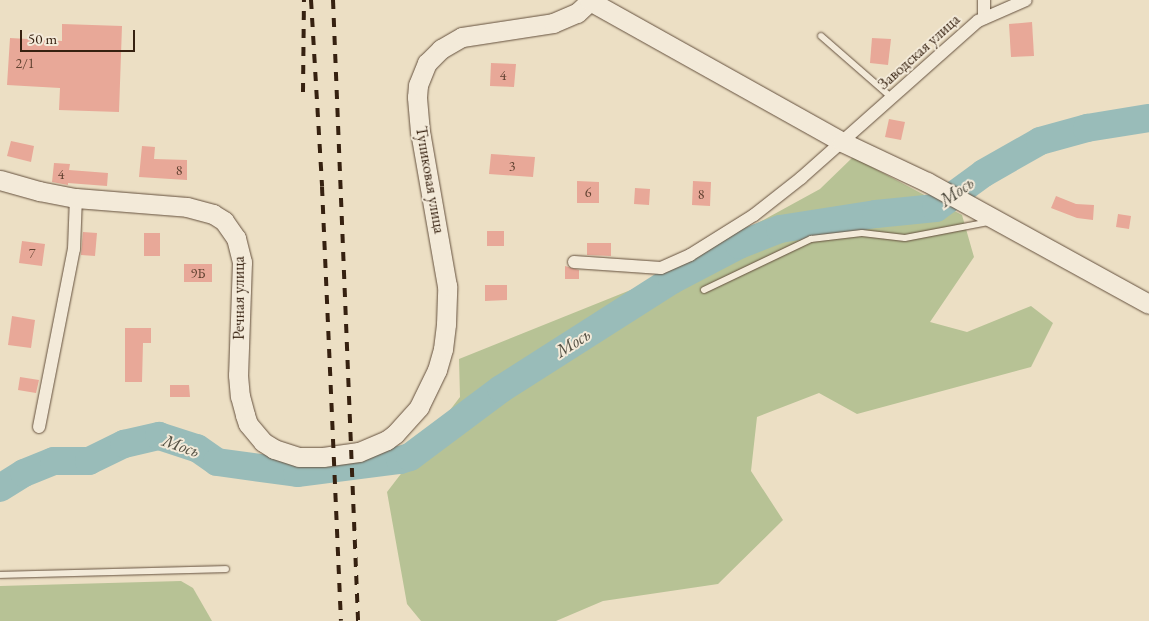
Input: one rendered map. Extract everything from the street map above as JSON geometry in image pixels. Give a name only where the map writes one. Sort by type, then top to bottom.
[{"type":"street","points":[[984,0],[984,18]]},
{"type":"street","name":"Заводская улица","points":[[574,262],[661,268],[690,254],[754,215],[825,159],[978,21],[1026,0]]},
{"type":"street","points":[[590,1],[842,142],[927,182],[1149,304]]},
{"type":"street","name":"Тупиковая улица","points":[[300,457],[340,455],[368,449],[395,434],[419,407],[436,370],[443,349],[448,286],[420,132],[417,97],[422,72],[433,56],[450,42],[462,37],[553,23],[577,13],[590,1]]},
{"type":"street","name":"Речная улица","points":[[0,180],[39,191],[76,198],[187,207],[213,214],[230,228],[236,238],[242,262],[238,375],[240,396],[245,415],[255,434],[263,442],[274,449],[300,457]]},
{"type":"street","points":[[39,427],[74,249],[76,198]]},
{"type":"lane","points":[[821,36],[892,98]]},
{"type":"lane","points":[[704,290],[773,255],[811,239],[862,233],[905,238],[998,221]]},
{"type":"lane","points":[[0,575],[226,569]]},
{"type":"green space","points":[[853,157],[962,215],[974,257],[930,322],[967,332],[1031,306],[1053,323],[1031,367],[857,414],[819,393],[757,417],[751,471],[783,520],[718,584],[603,601],[556,621],[421,621],[407,604],[387,492],[460,397],[459,359],[648,283],[820,189]]},
{"type":"green space","points":[[181,581],[193,588],[212,621],[0,621],[0,586]]},
{"type":"building","points":[[1032,22],[1034,56],[1011,57],[1009,24]]},
{"type":"building","points":[[62,24],[122,26],[119,112],[59,110],[60,88],[7,85],[10,38],[62,41]]},
{"type":"building","points":[[872,38],[891,39],[888,65],[870,63]]},
{"type":"building","points":[[491,63],[516,64],[514,87],[490,86]]},
{"type":"building","points":[[889,119],[905,122],[901,140],[885,137]]},
{"type":"building","points":[[11,141],[34,146],[31,162],[7,156]]},
{"type":"building","points":[[142,146],[155,147],[154,159],[187,160],[187,180],[139,177]]},
{"type":"building","points":[[491,154],[535,157],[533,177],[489,174]]},
{"type":"building","points":[[54,163],[70,164],[69,170],[108,173],[107,186],[68,183],[68,185],[52,182]]},
{"type":"building","points":[[577,181],[599,182],[599,203],[577,203]]},
{"type":"building","points":[[693,181],[711,182],[710,206],[692,205]]},
{"type":"building","points":[[635,188],[650,189],[649,205],[634,204]]},
{"type":"building","points":[[1056,196],[1076,204],[1094,205],[1093,220],[1077,218],[1051,208]]},
{"type":"building","points":[[1118,214],[1131,216],[1129,229],[1116,227]]},
{"type":"building","points":[[487,231],[504,231],[504,246],[487,246]]},
{"type":"building","points":[[83,232],[97,233],[95,256],[81,255]]},
{"type":"building","points":[[144,233],[160,233],[160,256],[144,256]]},
{"type":"building","points":[[22,241],[45,244],[42,266],[19,263]]},
{"type":"building","points":[[587,243],[611,243],[611,256],[587,255]]},
{"type":"building","points":[[184,264],[212,264],[212,282],[184,282]]},
{"type":"building","points":[[565,266],[579,270],[579,279],[565,279]]},
{"type":"building","points":[[485,285],[507,285],[507,300],[485,301]]},
{"type":"building","points":[[12,316],[35,320],[31,348],[8,345]]},
{"type":"building","points":[[125,328],[151,328],[151,343],[143,343],[142,382],[125,382]]},
{"type":"building","points":[[20,377],[39,380],[36,393],[18,390]]},
{"type":"building","points":[[170,385],[189,385],[190,397],[170,397]]},
{"type":"waterway","name":"Мось","points":[[0,488],[24,473],[54,461],[89,461],[124,444],[159,436],[197,448],[217,462],[297,473],[400,460],[410,457],[501,389],[672,280],[739,245],[780,229],[876,214],[936,208],[984,173],[1040,141],[1087,128],[1149,118]]},
{"type":"railway","points":[[303,92],[304,0]]},
{"type":"railway","points":[[311,0],[322,187],[341,621]]},
{"type":"railway","points":[[333,0],[358,621]]}]
